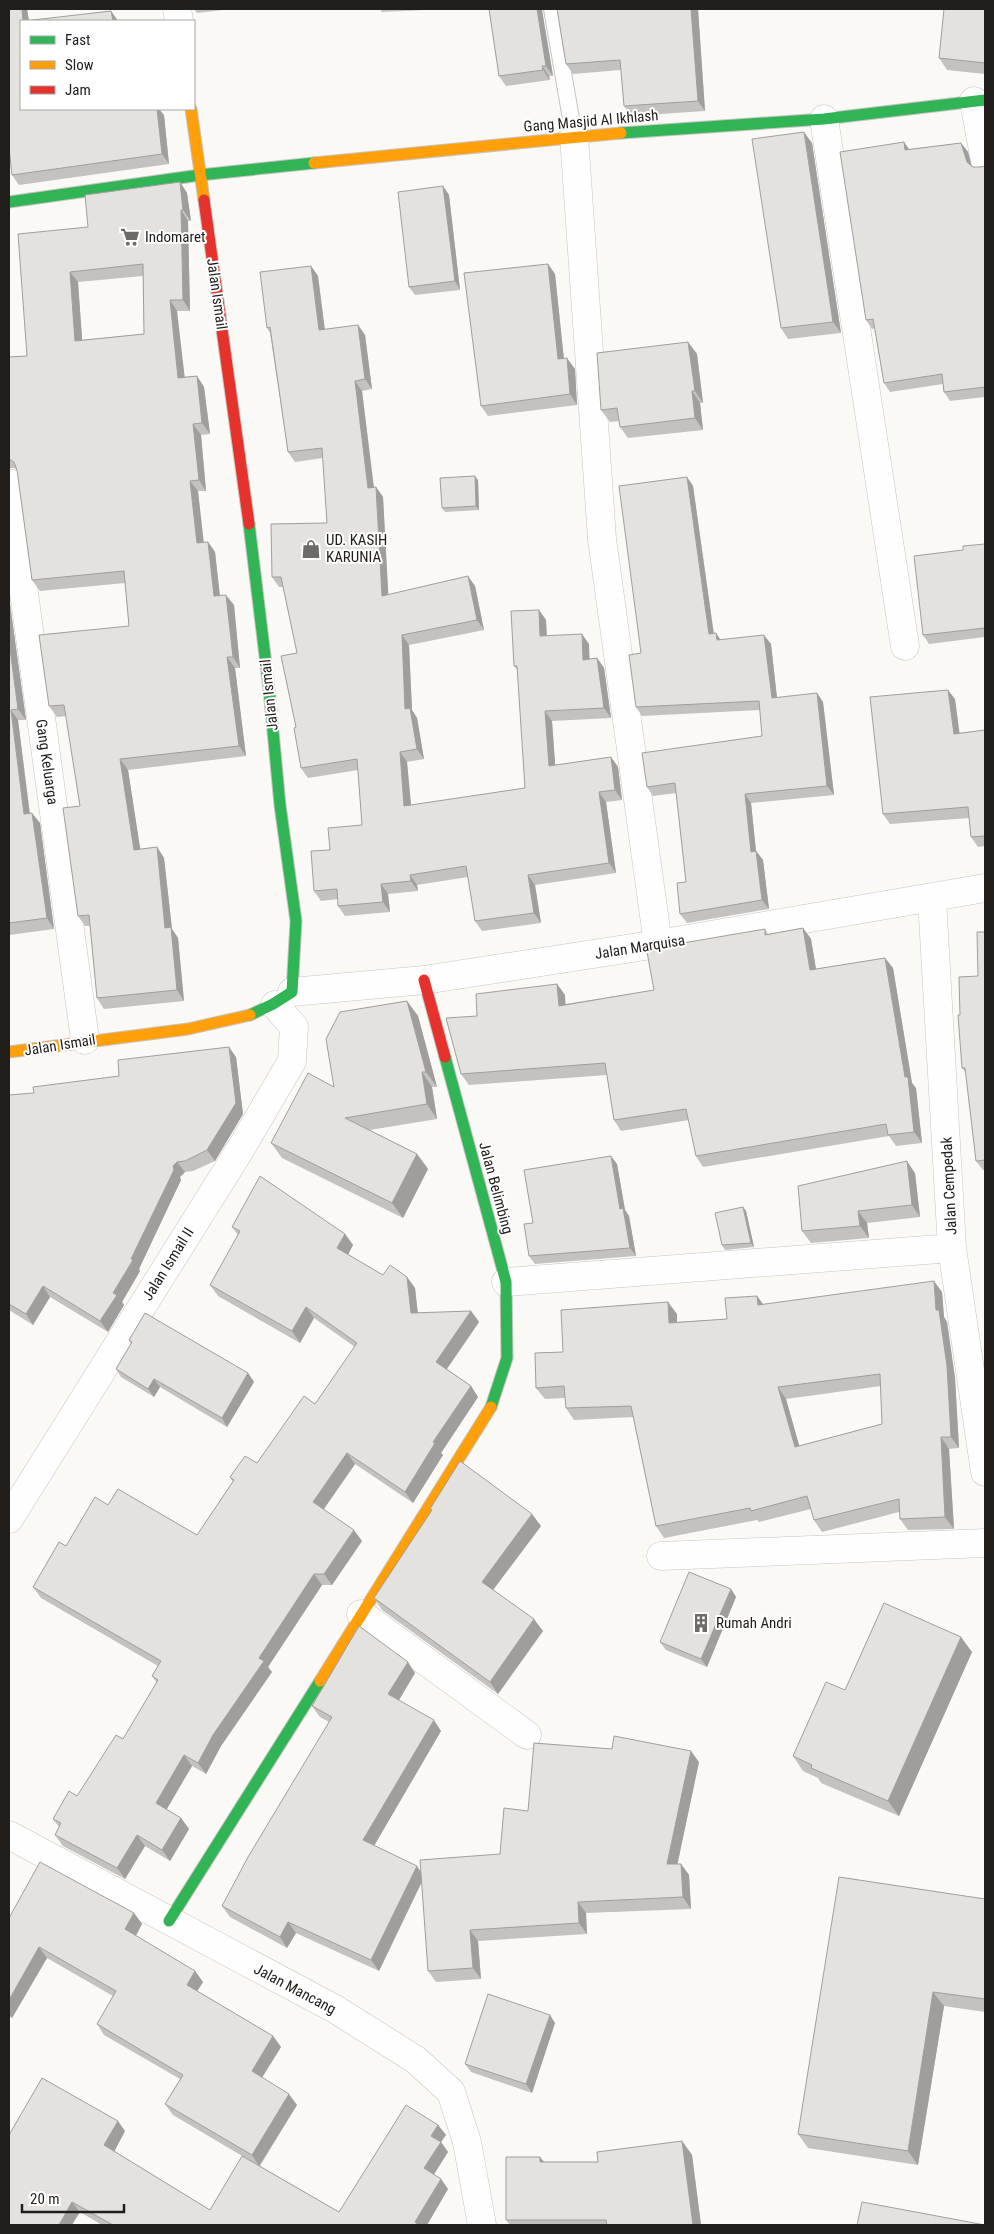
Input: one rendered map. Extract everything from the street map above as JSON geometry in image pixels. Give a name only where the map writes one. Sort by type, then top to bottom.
[{"type":"street","name":"Gang Masjid Al Ikhlash","points":[[9,202],[200,175],[574,136],[824,119],[980,100]]},
{"type":"street","points":[[980,100],[985,161]]},
{"type":"street","name":"Jalan Ismail","points":[[9,1052],[85,1040],[229,1023],[284,999],[296,921],[280,806],[269,689],[243,479],[191,110]]},
{"type":"street","points":[[824,119],[905,646]]},
{"type":"street","points":[[574,136],[602,539],[658,944]]},
{"type":"street","name":"Gang Keluarga","points":[[9,483],[85,1040]]},
{"type":"street","name":"Jalan Marquisa","points":[[284,999],[424,980],[658,944],[932,899],[985,888]]},
{"type":"street","name":"Jalan Cempedak","points":[[932,899],[952,1248],[985,1472]]},
{"type":"street","name":"Jalan Belimbing","points":[[169,1921],[492,1406],[507,1358],[506,1282],[424,980]]},
{"type":"street","name":"Jalan Ismail II","points":[[9,1519],[240,1150],[292,1061],[294,1026],[284,999]]},
{"type":"street","points":[[506,1282],[952,1248]]},
{"type":"street","points":[[661,1556],[985,1543]]},
{"type":"street","points":[[361,1614],[527,1735]]},
{"type":"street","name":"Jalan Mancang","points":[[9,1835],[335,2010],[416,2060],[451,2092],[467,2142],[482,2225]]},
{"type":"lane","points":[[552,9],[574,136]]},
{"type":"building","points":[[9,9],[22,9],[23,20],[20,20],[20,110],[157,110],[162,154],[12,175],[9,148]]},
{"type":"building","points":[[489,9],[537,9],[546,66],[542,66],[543,70],[499,76]]},
{"type":"building","points":[[557,9],[691,9],[698,101],[624,106],[620,60],[566,64]]},
{"type":"building","points":[[944,9],[985,9],[985,63],[939,58]]},
{"type":"building","points":[[111,11],[113,20],[33,20]]},
{"type":"building","points":[[804,132],[833,322],[781,328],[752,139]]},
{"type":"building","points":[[904,142],[905,150],[961,143],[967,162],[973,167],[985,166],[985,387],[944,392],[942,374],[884,383],[873,319],[866,320],[840,152]]},
{"type":"building","points":[[180,182],[183,210],[181,210],[183,300],[170,300],[178,378],[197,376],[202,423],[193,424],[199,480],[190,481],[197,543],[208,542],[214,596],[226,595],[233,657],[227,657],[239,746],[120,759],[134,850],[157,847],[165,928],[171,927],[177,990],[97,998],[89,915],[78,916],[63,808],[80,806],[64,705],[49,706],[39,635],[129,626],[124,571],[32,580],[17,470],[14,462],[9,459],[9,357],[27,356],[18,234],[88,227],[85,195]],"holes":[[[143,264],[144,334],[75,341],[70,272]]]},
{"type":"building","points":[[443,186],[455,281],[409,287],[398,192]]},
{"type":"building","points":[[548,264],[558,359],[567,358],[570,394],[481,406],[464,273]]},
{"type":"building","points":[[311,266],[319,330],[358,325],[365,379],[355,381],[368,488],[376,487],[382,596],[468,576],[477,620],[402,635],[405,709],[410,708],[417,749],[400,752],[404,806],[525,788],[517,666],[514,666],[511,611],[539,610],[540,636],[582,634],[583,660],[597,658],[604,708],[545,711],[549,766],[611,757],[615,790],[599,792],[609,863],[528,875],[534,913],[475,921],[466,866],[410,875],[411,881],[381,884],[383,902],[338,906],[337,889],[314,891],[311,851],[330,850],[328,828],[362,825],[357,759],[301,768],[294,728],[296,727],[281,656],[297,653],[281,577],[272,577],[271,524],[327,523],[322,448],[288,452],[270,327],[267,328],[260,272]]},
{"type":"building","points":[[688,342],[695,391],[692,391],[695,418],[620,427],[617,408],[601,410],[597,353]]},
{"type":"building","points":[[475,476],[476,506],[442,508],[440,478]]},
{"type":"building","points":[[687,477],[709,634],[716,633],[717,640],[764,635],[772,698],[817,693],[827,786],[745,794],[751,852],[756,851],[762,900],[680,914],[677,883],[686,882],[675,783],[647,787],[642,753],[762,736],[759,701],[636,707],[629,655],[641,653],[619,486]]},
{"type":"building","points":[[985,544],[985,628],[923,635],[914,556],[963,550],[963,546]]},
{"type":"building","points":[[9,641],[18,709],[11,710],[24,814],[32,813],[47,918],[9,923]]},
{"type":"building","points":[[948,690],[954,734],[985,730],[985,836],[971,837],[968,807],[883,814],[870,697]]},
{"type":"building","points":[[803,928],[810,970],[885,958],[905,1077],[908,1077],[914,1132],[888,1135],[886,1124],[696,1156],[686,1109],[614,1120],[605,1063],[461,1074],[446,1018],[477,1016],[476,994],[557,984],[559,1006],[654,990],[647,952],[683,946],[683,943],[765,929],[765,935]]},
{"type":"building","points":[[977,932],[985,932],[985,1160],[976,1161],[965,1068],[962,1068],[958,1015],[960,1015],[959,977],[978,976]]},
{"type":"building","points":[[407,1001],[426,1072],[422,1072],[427,1104],[345,1118],[417,1154],[392,1203],[271,1143],[308,1073],[334,1087],[326,1039],[340,1012]]},
{"type":"building","points":[[229,1047],[236,1103],[207,1150],[185,1161],[177,1162],[173,1166],[174,1170],[131,1259],[133,1260],[113,1293],[117,1295],[100,1321],[43,1286],[26,1314],[9,1304],[9,1095],[34,1093],[33,1087],[119,1076],[118,1060]]},
{"type":"building","points":[[611,1156],[620,1209],[623,1208],[630,1248],[529,1256],[524,1224],[533,1223],[524,1170]]},
{"type":"building","points":[[907,1161],[912,1205],[858,1211],[860,1226],[802,1231],[798,1186]]},
{"type":"building","points":[[260,1176],[345,1234],[337,1248],[383,1275],[390,1265],[407,1277],[411,1313],[471,1311],[436,1362],[471,1386],[433,1442],[435,1443],[405,1492],[347,1453],[313,1502],[354,1530],[324,1574],[314,1574],[259,1658],[264,1661],[213,1735],[198,1763],[184,1755],[156,1803],[181,1818],[162,1850],[137,1835],[117,1868],[55,1835],[61,1823],[53,1819],[69,1791],[77,1796],[116,1735],[123,1739],[158,1680],[152,1676],[161,1661],[33,1587],[59,1542],[66,1546],[95,1497],[108,1505],[118,1489],[197,1535],[234,1480],[230,1477],[245,1456],[257,1463],[304,1396],[315,1404],[357,1343],[306,1307],[292,1331],[210,1285],[240,1231],[232,1227]]},
{"type":"building","points":[[743,1207],[751,1243],[722,1245],[715,1213]]},
{"type":"building","points":[[934,1281],[936,1310],[939,1310],[947,1366],[951,1437],[941,1437],[945,1517],[900,1519],[899,1499],[814,1520],[807,1496],[751,1511],[750,1508],[656,1526],[631,1406],[566,1408],[564,1386],[536,1388],[535,1353],[563,1352],[561,1310],[668,1302],[669,1323],[727,1319],[725,1298],[757,1296],[758,1305]],"holes":[[[880,1374],[882,1424],[795,1447],[778,1387]]]},
{"type":"building","points":[[145,1313],[248,1373],[222,1418],[154,1379],[148,1389],[116,1369],[132,1342],[129,1340]]},
{"type":"building","points":[[460,1461],[532,1514],[482,1582],[534,1619],[490,1682],[374,1598],[432,1510],[430,1509]]},
{"type":"building","name":"Rumah Andri","points":[[689,1572],[731,1589],[701,1659],[660,1642]]},
{"type":"building","points":[[884,1603],[961,1637],[888,1801],[811,1768],[812,1765],[793,1756],[826,1682],[845,1690]]},
{"type":"building","points":[[359,1626],[408,1662],[388,1694],[434,1720],[363,1840],[417,1866],[371,1960],[288,1922],[280,1937],[222,1906],[248,1857],[332,1717],[312,1706]]},
{"type":"building","points":[[614,1736],[691,1751],[667,1864],[681,1864],[683,1897],[578,1902],[579,1923],[470,1930],[473,1968],[428,1971],[420,1860],[500,1854],[504,1808],[528,1811],[534,1743],[612,1749]]},
{"type":"building","points":[[40,1862],[134,1913],[125,1929],[195,1971],[187,1985],[273,2036],[252,2071],[289,2094],[252,2155],[165,2104],[183,2075],[97,2024],[116,1991],[39,1947],[9,2000],[9,1918]]},
{"type":"building","points":[[839,1877],[985,1899],[985,1999],[933,1992],[908,2151],[798,2134]]},
{"type":"building","points":[[488,1994],[550,2015],[526,2084],[465,2064]]},
{"type":"building","points":[[42,2078],[118,2121],[104,2145],[210,2210],[242,2156],[339,2212],[406,2105],[438,2125],[431,2136],[441,2142],[424,2168],[441,2179],[415,2222],[419,2225],[113,2225],[72,2202],[59,2225],[9,2225],[9,2135]]},
{"type":"building","points":[[682,2141],[693,2225],[607,2225],[606,2220],[506,2220],[506,2157],[540,2157],[540,2162],[598,2162],[597,2152]]},
{"type":"building","points":[[862,2202],[985,2225],[857,2225]]},
{"type":"traffic: fast","points":[[621,133],[824,119],[985,100]]},
{"type":"traffic: fast","points":[[9,202],[200,175],[314,163]]},
{"type":"traffic: fast","points":[[249,524],[269,689],[280,805],[296,921],[292,992],[250,1015]]},
{"type":"traffic: fast","points":[[445,1057],[506,1282],[507,1358],[491,1407]]},
{"type":"traffic: fast","points":[[169,1921],[320,1681]]},
{"type":"traffic: slow","points":[[191,110],[204,200]]},
{"type":"traffic: slow","points":[[314,163],[621,133]]},
{"type":"traffic: slow","points":[[9,1052],[188,1029],[250,1015]]},
{"type":"traffic: slow","points":[[320,1681],[491,1407]]},
{"type":"traffic: jam","points":[[204,200],[249,524]]},
{"type":"traffic: jam","points":[[424,980],[445,1057]]},
{"type":"place","name":"Indomaret","points":[[130,237]]},
{"type":"place","name":"UD. KASIH KARUNIA","points":[[311,549]]},
{"type":"place","name":"Rumah Andri","points":[[701,1623]]}]
